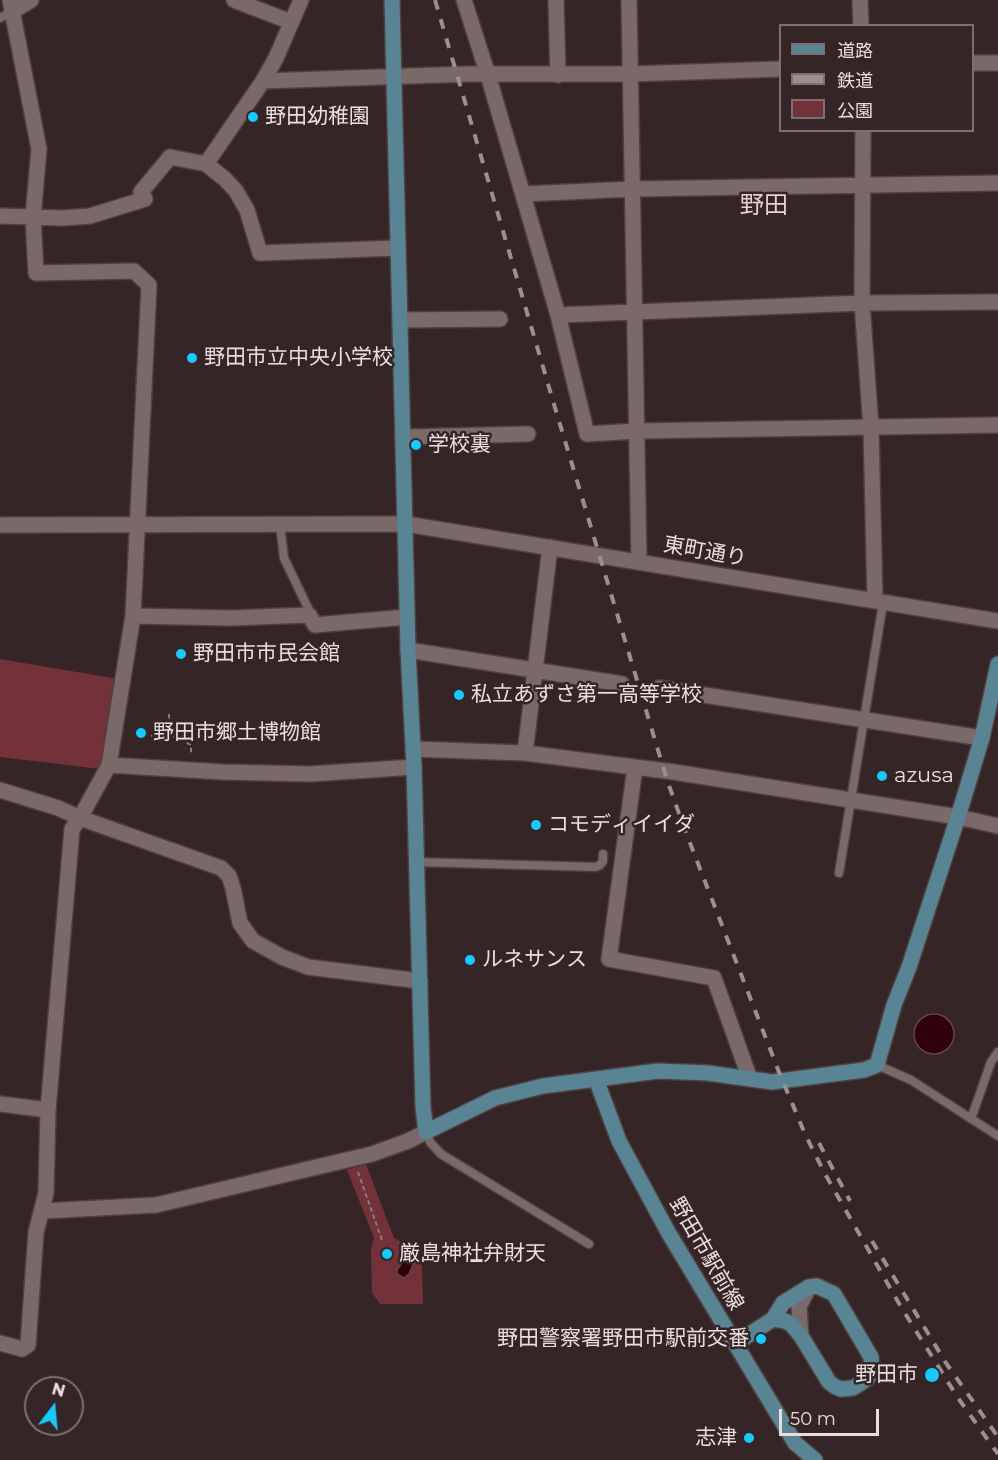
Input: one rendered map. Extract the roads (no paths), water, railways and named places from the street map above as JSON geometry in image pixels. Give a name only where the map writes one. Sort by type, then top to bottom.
[{"type":"street","points":[[0,1343],[22,1349],[28,1345],[36,1232],[46,1192],[48,1110],[68,856],[72,829],[109,765],[132,616],[149,285],[134,271],[36,273],[33,217],[39,148],[8,10],[31,0]]},
{"type":"street","points":[[234,0],[291,22]]},
{"type":"street","points":[[206,164],[263,81],[276,58],[301,0]]},
{"type":"street","points":[[392,0],[408,650],[414,767],[423,1107],[426,1132]]},
{"type":"street","points":[[464,0],[524,194],[558,315],[587,434],[637,431],[998,425]]},
{"type":"street","points":[[556,0],[558,75]]},
{"type":"street","points":[[628,0],[639,562]]},
{"type":"street","points":[[860,0],[861,24]]},
{"type":"street","points":[[974,63],[998,63]]},
{"type":"street","points":[[263,81],[488,75],[630,75],[779,69]]},
{"type":"street","points":[[863,132],[862,303],[871,428],[879,602]]},
{"type":"street","points":[[0,216],[63,218],[90,216],[145,199],[141,192],[170,157],[206,164],[225,179],[236,191],[247,210],[260,253],[398,248]]},
{"type":"street","points":[[524,194],[632,189],[998,183]]},
{"type":"street","points":[[558,315],[862,303],[998,302]]},
{"type":"street","points":[[400,320],[500,319]]},
{"type":"street","points":[[403,437],[528,434]]},
{"type":"street","name":"東町通り","points":[[0,525],[405,524],[998,621]]},
{"type":"street","points":[[525,753],[550,547]]},
{"type":"street","points":[[132,616],[231,618],[309,615],[315,625],[408,617]]},
{"type":"street","points":[[408,650],[622,684]]},
{"type":"street","points":[[43,1211],[156,1204],[353,1158],[408,1141],[495,1098],[531,1088],[668,1071],[708,1073],[772,1083],[864,1070],[877,1065],[894,1005],[909,967],[994,702],[998,664]]},
{"type":"street","points":[[659,688],[982,738]]},
{"type":"street","points":[[413,749],[525,753],[635,767],[958,817],[998,826]]},
{"type":"street","points":[[109,765],[310,774],[414,767]]},
{"type":"street","points":[[635,767],[609,959],[714,978],[750,1079]]},
{"type":"street","points":[[0,790],[58,808],[221,868],[229,876],[234,888],[240,923],[253,941],[282,957],[308,967],[420,981]]},
{"type":"street","name":"野田市駅前線","points":[[596,1079],[608,1115],[633,1170],[795,1443],[815,1460]]},
{"type":"street","points":[[0,1104],[48,1110]]},
{"type":"street","points":[[735,1344],[773,1319],[783,1303],[809,1287],[826,1288],[834,1294],[871,1357],[872,1371],[868,1378],[853,1388],[841,1389],[834,1386],[829,1382],[791,1324],[773,1319]]},
{"type":"street","points":[[801,1336],[799,1307],[809,1287]]},
{"type":"lane","points":[[280,524],[284,558],[308,608],[309,615]]},
{"type":"lane","points":[[839,873],[864,719],[879,602]]},
{"type":"lane","points":[[417,862],[596,867],[603,861],[603,854]]},
{"type":"lane","points":[[971,1119],[991,1062],[998,1052]]},
{"type":"lane","points":[[877,1065],[911,1080],[998,1136]]},
{"type":"lane","points":[[426,1132],[430,1142],[441,1154],[589,1244]]},
{"type":"railway","points":[[435,0],[667,780],[685,830],[779,1072],[825,1174],[901,1307],[958,1398],[998,1454]]},
{"type":"railway","points":[[819,1143],[850,1201]]},
{"type":"railway","points":[[872,1241],[946,1363],[998,1437]]},
{"type":"place","name":"野田幼稚園","points":[[253,117]]},
{"type":"place","name":"野田市立中央小学校","points":[[192,358]]},
{"type":"place","name":"学校裏","points":[[416,445]]},
{"type":"place","name":"野田市市民会館","points":[[181,654]]},
{"type":"place","name":"私立あずさ第一高等学校","points":[[459,695]]},
{"type":"place","name":"野田市郷土博物館","points":[[141,733]]},
{"type":"place","name":"azusa","points":[[882,776]]},
{"type":"place","name":"コモディイイダ","points":[[536,825]]},
{"type":"place","name":"ルネサンス","points":[[470,960]]},
{"type":"place","name":"厳島神社弁財天","points":[[387,1254]]},
{"type":"place","name":"野田警察署野田市駅前交番","points":[[761,1339]]},
{"type":"place","name":"野田市","points":[[932,1375]]},
{"type":"place","name":"志津","points":[[749,1438]]},
{"type":"district","name":"野田","points":[[764,206]]}]
